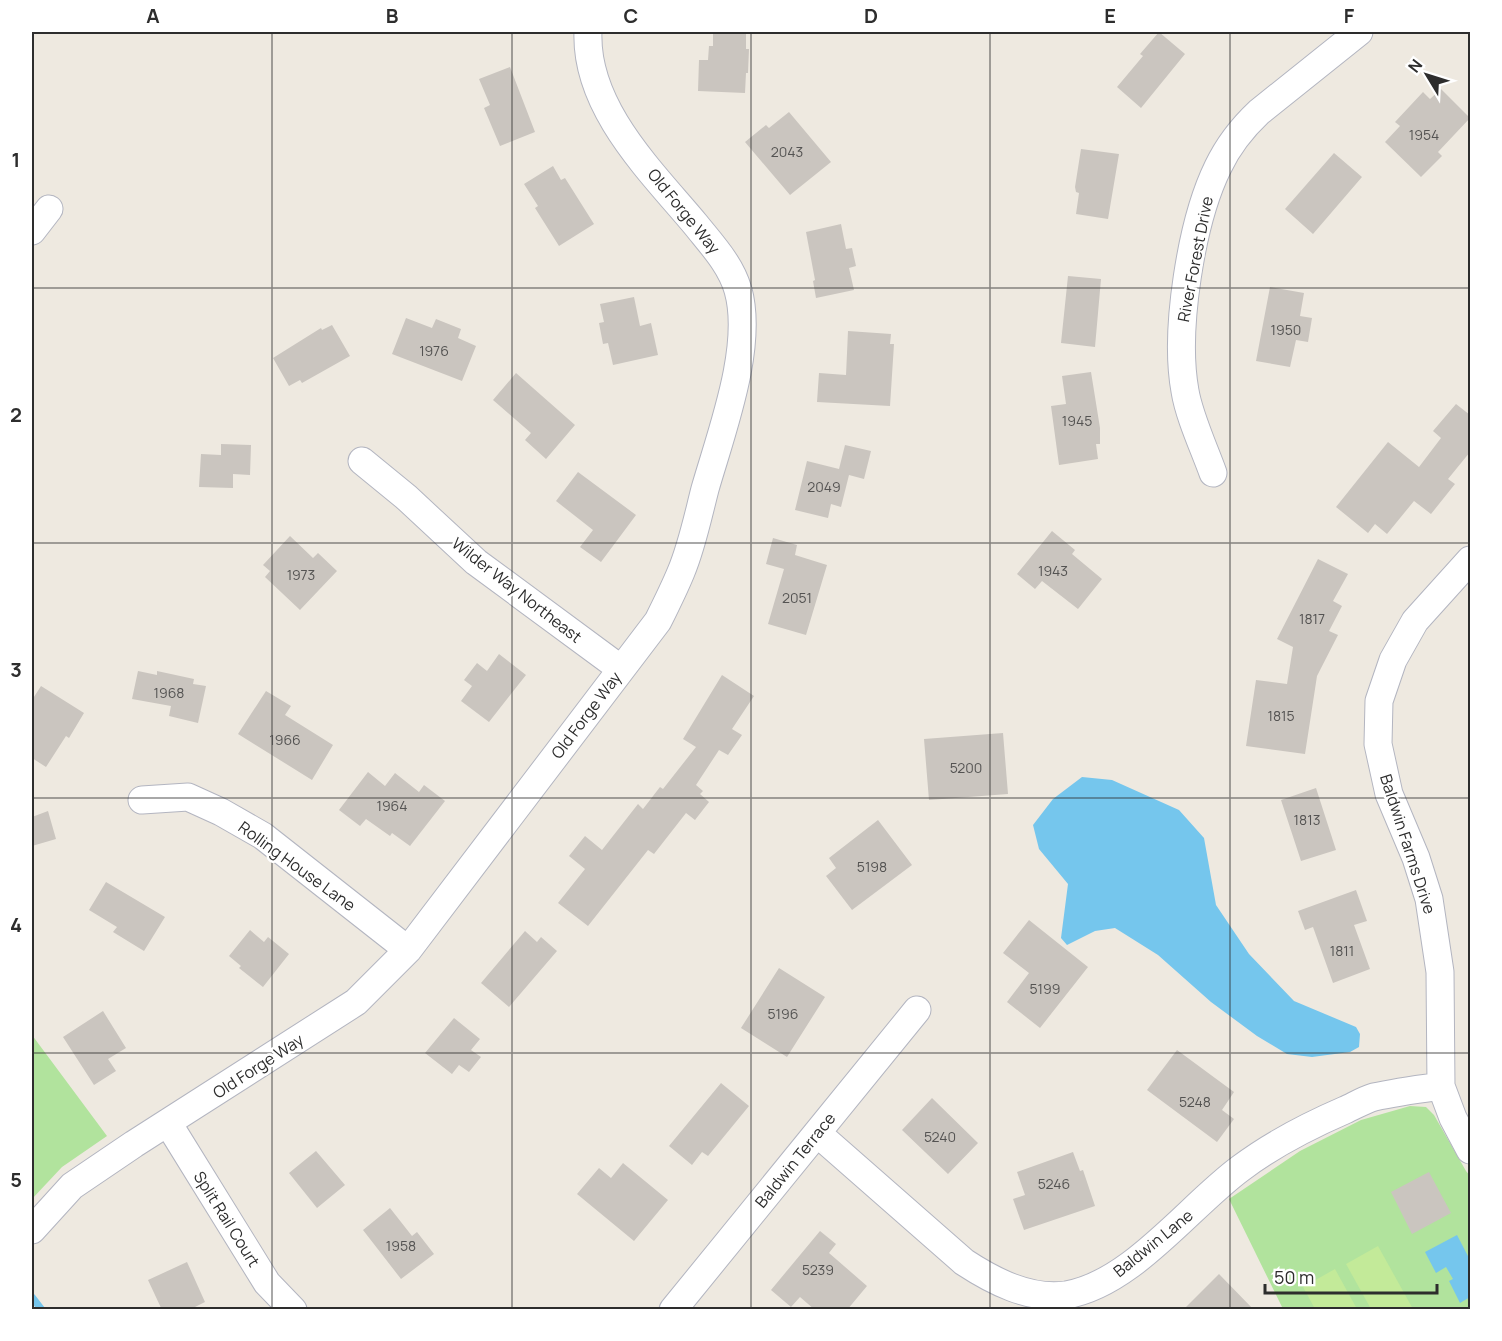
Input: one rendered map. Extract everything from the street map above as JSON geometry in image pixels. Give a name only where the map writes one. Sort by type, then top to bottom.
[{"type":"street","name":"Old Forge Way","points":[[32,1230],[72,1186],[356,1002],[408,950],[658,621],[682,570],[735,380],[742,329],[738,290],[722,257],[638,156],[603,99],[595,80],[588,32]]},
{"type":"street","name":"River Forest Drive","points":[[1213,473],[1185,394],[1181,364],[1181,331],[1185,294],[1198,226],[1207,194],[1226,152],[1245,126],[1259,112],[1359,32]]},
{"type":"street","points":[[32,231],[49,209]]},
{"type":"street","name":"Wilder Way Northeast","points":[[362,461],[406,496],[476,562],[621,669]]},
{"type":"street","name":"Baldwin Farms Drive","points":[[1470,560],[1415,621],[1393,660],[1379,701],[1378,744],[1389,794],[1416,858],[1429,899],[1440,972],[1441,1086],[1453,1118],[1470,1150]]},
{"type":"street","name":"Rolling House Lane","points":[[142,800],[188,797],[221,812],[264,837],[408,950]]},
{"type":"street","name":"Baldwin Terrace","points":[[673,1310],[917,1010]]},
{"type":"street","name":"Baldwin Lane","points":[[817,1133],[964,1262],[988,1278],[1017,1289],[1039,1294],[1065,1295],[1081,1291],[1123,1270],[1241,1168],[1301,1130],[1372,1098],[1441,1086]]},
{"type":"street","name":"Split Rail Court","points":[[168,1123],[267,1283],[292,1310]]},
{"type":"green space","points":[[32,1035],[107,1136],[62,1167],[32,1199]]},
{"type":"green space","points":[[1410,1106],[1426,1107],[1434,1115],[1470,1176],[1470,1309],[1283,1309],[1229,1199],[1300,1151],[1361,1120]]},
{"type":"green space","points":[[1378,1246],[1413,1309],[1371,1309],[1346,1264]]},
{"type":"green space","points":[[1335,1269],[1357,1309],[1315,1309],[1303,1287]]},
{"type":"water","points":[[1082,777],[1112,780],[1179,810],[1204,838],[1216,905],[1249,954],[1294,1001],[1356,1027],[1360,1034],[1359,1047],[1350,1052],[1312,1057],[1287,1054],[1257,1036],[1211,1002],[1158,955],[1115,928],[1095,931],[1067,945],[1061,938],[1068,884],[1039,849],[1033,825],[1053,799]]},
{"type":"water","points":[[1457,1235],[1470,1260],[1470,1297],[1460,1303],[1449,1281],[1453,1279],[1446,1267],[1436,1273],[1425,1252]]},
{"type":"building","points":[[1159,32],[1185,54],[1141,108],[1117,87],[1143,56],[1140,54]]},
{"type":"building","points":[[713,33],[746,34],[746,49],[749,49],[745,93],[698,91],[699,60],[708,60],[709,46],[713,46]]},
{"type":"building","points":[[510,67],[535,132],[500,146],[484,108],[490,105],[479,79]]},
{"type":"building","points":[[1441,89],[1470,118],[1438,152],[1442,156],[1421,177],[1385,142],[1400,126],[1395,122],[1423,92],[1430,99]]},
{"type":"building","points":[[789,112],[831,162],[790,195],[745,142],[766,125],[769,128]]},
{"type":"building","points":[[1081,149],[1119,154],[1108,219],[1076,214],[1079,193],[1076,192],[1075,187]]},
{"type":"building","points":[[1334,153],[1362,177],[1313,234],[1285,209]]},
{"type":"building","points":[[553,166],[561,180],[565,178],[594,224],[559,246],[535,208],[538,206],[524,184]]},
{"type":"building","points":[[841,224],[846,249],[852,248],[856,266],[849,268],[854,290],[816,298],[806,232]]},
{"type":"building","points":[[1068,276],[1101,279],[1095,347],[1061,343]]},
{"type":"building","points":[[1270,287],[1304,293],[1300,316],[1312,318],[1308,342],[1296,340],[1290,367],[1256,361]]},
{"type":"building","points":[[634,297],[640,326],[651,323],[658,355],[613,365],[608,343],[603,344],[599,323],[604,322],[600,304]]},
{"type":"building","points":[[406,318],[432,328],[436,319],[461,329],[458,338],[476,346],[462,381],[392,354]]},
{"type":"building","points":[[332,325],[350,356],[302,383],[300,380],[289,386],[273,358],[321,328],[322,330]]},
{"type":"building","points":[[848,331],[891,334],[890,344],[894,344],[890,406],[817,402],[819,373],[846,375]]},
{"type":"building","points":[[1091,372],[1100,428],[1100,444],[1096,444],[1098,459],[1059,465],[1051,406],[1066,404],[1062,376]]},
{"type":"building","points":[[516,373],[575,425],[546,459],[525,440],[531,433],[493,400]]},
{"type":"building","points":[[1456,404],[1470,415],[1470,452],[1448,479],[1455,484],[1431,514],[1414,501],[1387,534],[1375,524],[1368,533],[1336,507],[1388,442],[1419,467],[1441,438],[1433,431]]},
{"type":"building","points":[[221,444],[251,445],[250,475],[233,474],[233,488],[199,487],[201,454],[221,455]]},
{"type":"building","points":[[845,445],[871,451],[864,479],[849,475],[841,507],[831,504],[828,518],[795,510],[807,461],[839,469]]},
{"type":"building","points":[[578,472],[636,515],[601,562],[580,547],[593,530],[556,501]]},
{"type":"building","points":[[1052,531],[1075,550],[1072,554],[1102,579],[1078,609],[1042,581],[1035,589],[1017,574]]},
{"type":"building","points":[[290,536],[313,558],[318,553],[337,571],[300,610],[265,577],[270,571],[263,565]]},
{"type":"building","points":[[773,538],[797,545],[795,555],[827,565],[806,635],[768,624],[784,569],[766,564]]},
{"type":"building","points":[[1318,559],[1348,574],[1333,601],[1342,606],[1329,631],[1338,635],[1317,676],[1305,754],[1246,746],[1256,680],[1287,684],[1293,647],[1277,639]]},
{"type":"building","points":[[499,654],[526,675],[489,722],[461,701],[472,686],[464,680],[477,663],[487,671]]},
{"type":"building","points":[[138,671],[157,675],[157,671],[194,679],[193,684],[206,686],[198,723],[169,716],[171,706],[132,699]]},
{"type":"building","points":[[722,675],[754,696],[732,729],[742,735],[728,755],[719,750],[696,785],[703,791],[700,794],[709,802],[695,820],[686,813],[654,854],[648,850],[588,926],[558,903],[585,869],[569,856],[585,836],[602,850],[638,804],[643,809],[660,787],[663,789],[696,747],[683,739]]},
{"type":"building","points":[[41,686],[84,713],[69,738],[66,736],[46,767],[32,758],[32,700]]},
{"type":"building","points":[[266,691],[291,706],[285,715],[333,745],[312,780],[238,734]]},
{"type":"building","points":[[1003,733],[1008,794],[929,800],[924,739]]},
{"type":"building","points":[[368,772],[385,786],[395,773],[419,792],[424,785],[445,801],[410,846],[392,833],[390,836],[366,819],[360,826],[339,810]]},
{"type":"building","points":[[1316,788],[1336,850],[1301,861],[1281,800]]},
{"type":"building","points":[[48,811],[56,839],[32,846],[32,817]]},
{"type":"building","points":[[878,820],[912,865],[852,910],[826,876],[836,868],[829,858]]},
{"type":"building","points":[[106,882],[165,917],[144,951],[113,932],[117,927],[89,910]]},
{"type":"building","points":[[1356,890],[1367,921],[1354,925],[1370,969],[1333,983],[1313,927],[1305,930],[1298,911]]},
{"type":"building","points":[[1029,920],[1088,967],[1040,1028],[1007,1002],[1029,973],[1003,953]]},
{"type":"building","points":[[250,930],[264,942],[268,937],[289,954],[263,987],[239,968],[241,966],[229,956]]},
{"type":"building","points":[[525,931],[537,942],[541,937],[557,951],[509,1007],[481,983]]},
{"type":"building","points":[[779,968],[825,997],[787,1057],[741,1028]]},
{"type":"building","points":[[103,1011],[126,1048],[108,1059],[116,1071],[94,1085],[63,1037]]},
{"type":"building","points":[[454,1018],[480,1039],[471,1050],[481,1057],[469,1072],[459,1065],[452,1074],[425,1053]]},
{"type":"building","points":[[1177,1050],[1234,1092],[1222,1110],[1234,1119],[1217,1142],[1147,1090]]},
{"type":"building","points":[[721,1083],[749,1106],[708,1156],[702,1152],[692,1165],[669,1146]]},
{"type":"building","points":[[932,1098],[978,1143],[948,1174],[902,1130]]},
{"type":"building","points":[[316,1151],[345,1185],[317,1208],[289,1173]]},
{"type":"building","points":[[1073,1152],[1080,1171],[1083,1170],[1095,1206],[1024,1230],[1013,1199],[1025,1195],[1017,1172]]},
{"type":"building","points":[[623,1163],[668,1200],[634,1241],[577,1194],[599,1168],[611,1178]]},
{"type":"building","points":[[1429,1172],[1451,1213],[1412,1234],[1391,1192]]},
{"type":"building","points":[[390,1208],[412,1236],[417,1232],[434,1254],[401,1279],[363,1230]]},
{"type":"building","points":[[820,1231],[836,1244],[829,1253],[867,1286],[847,1310],[815,1310],[800,1297],[791,1307],[771,1290]]},
{"type":"building","points":[[187,1262],[205,1302],[189,1310],[162,1310],[148,1280]]},
{"type":"building","points":[[1219,1274],[1254,1310],[1183,1310]]},
{"type":"waterway","points":[[32,1297],[42,1310]]}]
